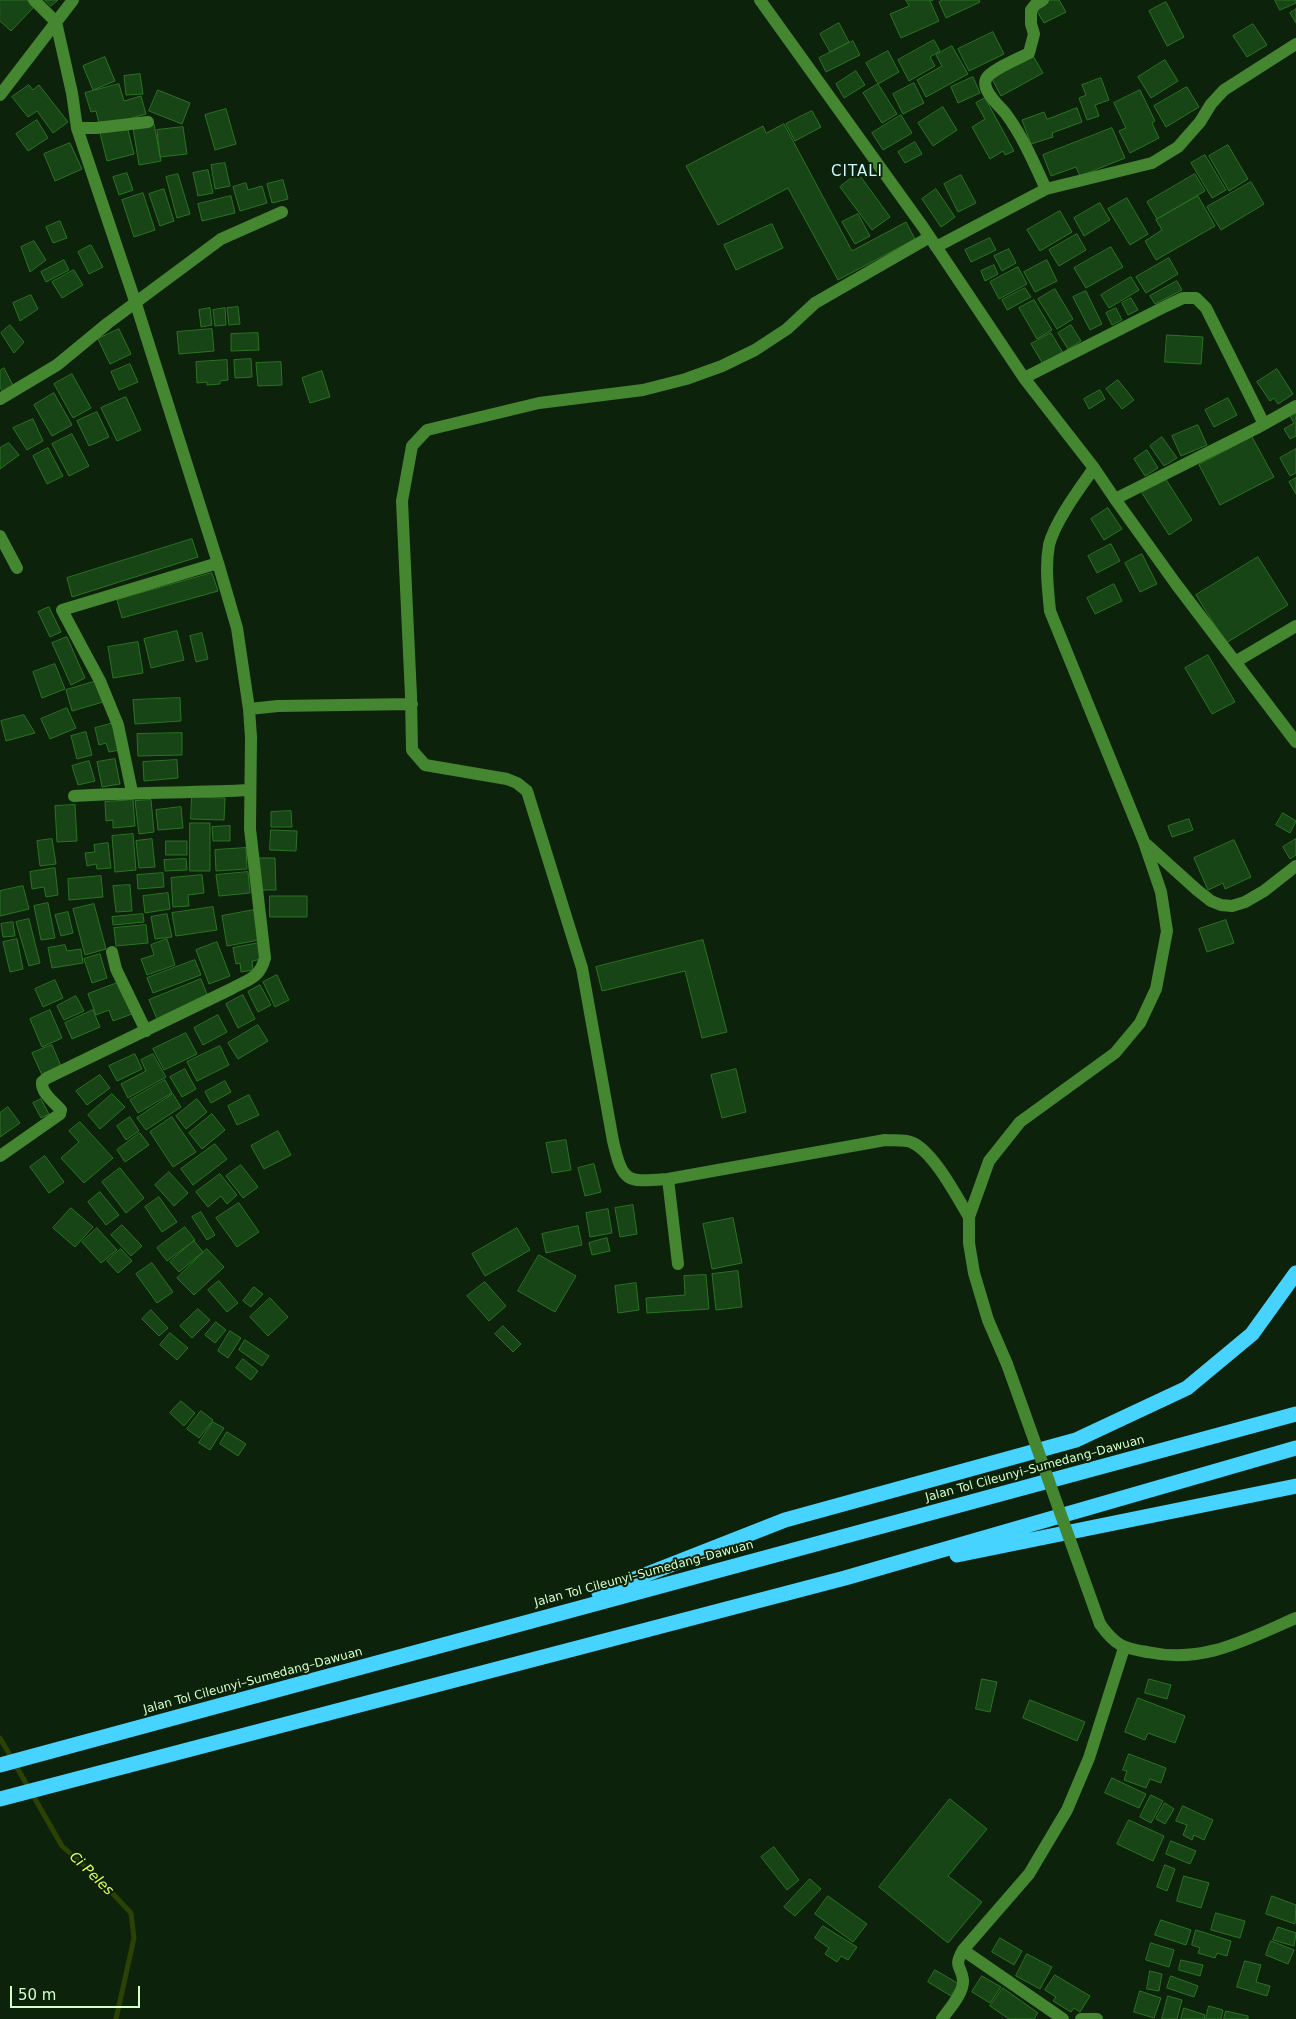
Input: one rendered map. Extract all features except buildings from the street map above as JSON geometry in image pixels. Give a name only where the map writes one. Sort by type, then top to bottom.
[{"type":"highway","points":[[530,1620],[785,1520],[1076,1440],[1188,1388],[1252,1334],[1296,1273]]},
{"type":"highway","name":"Jalan Tol Cileunyi–Sumedang–Dawuan","points":[[0,1766],[530,1620],[1296,1414]]},
{"type":"highway","points":[[0,1799],[845,1578],[1296,1448]]},
{"type":"highway","points":[[845,1578],[1296,1486]]},
{"type":"street","points":[[0,1156],[60,1114],[61,1110],[44,1092],[42,1082],[258,974],[265,958],[250,829],[251,737],[249,709],[237,628],[136,304],[77,128],[72,93],[56,22],[34,0]]},
{"type":"street","points":[[0,95],[73,0]]},
{"type":"street","points":[[760,0],[917,219],[1024,378],[1094,468],[1234,662],[1296,742]]},
{"type":"street","points":[[1043,0],[1031,10],[1031,24],[1034,34],[1029,53],[996,70],[987,78],[986,86],[991,96],[1018,131],[1046,189]]},
{"type":"street","points":[[969,1218],[951,1187],[930,1158],[912,1142],[885,1140],[668,1179],[632,1180],[625,1175],[619,1166],[582,968],[526,791],[517,783],[507,779],[425,764],[412,750],[412,704],[402,501],[412,446],[427,430],[539,403],[643,390],[695,376],[755,350],[787,329],[815,303],[932,242],[1046,189],[1152,164],[1178,147],[1224,90],[1296,44]]},
{"type":"street","points":[[77,128],[96,128],[148,122]]},
{"type":"street","points":[[0,399],[57,365],[108,323],[221,239],[282,212]]},
{"type":"street","points":[[1024,378],[1174,302],[1183,298],[1196,298],[1206,308],[1263,422]]},
{"type":"street","points":[[1115,499],[1257,428],[1263,422],[1296,406]]},
{"type":"street","points":[[1094,468],[1073,498],[1050,544],[1047,575],[1050,611],[1144,842],[1161,892],[1167,931],[1156,989],[1140,1023],[1114,1053],[1020,1122],[989,1161],[969,1218],[969,1243],[974,1273],[988,1320],[1007,1364],[1100,1624],[1106,1633],[1124,1648],[1165,1656],[1206,1654],[1231,1646],[1296,1618]]},
{"type":"street","points":[[0,536],[17,568]]},
{"type":"street","points":[[132,792],[118,725],[100,681],[62,610],[218,563]]},
{"type":"street","points":[[1234,662],[1296,626]]},
{"type":"street","points":[[249,709],[278,706],[412,704]]},
{"type":"street","points":[[74,796],[132,792],[186,794],[250,790]]},
{"type":"street","points":[[1144,842],[1197,890],[1211,901],[1221,905],[1232,906],[1245,902],[1264,891],[1296,866]]},
{"type":"street","points":[[112,952],[116,969],[146,1031]]},
{"type":"street","points":[[668,1179],[678,1264]]},
{"type":"street","points":[[942,2019],[962,1988],[963,1980],[958,1968],[958,1960],[963,1950],[1028,1874],[1067,1810],[1089,1758],[1124,1648]]},
{"type":"street","points":[[963,1950],[1064,2019]]},
{"type":"street","points":[[1081,2019],[1097,2019]]},
{"type":"waterway","name":"Ci Peles","points":[[0,1738],[62,1846],[98,1878],[131,1913],[134,1938],[116,2019]]},
{"type":"district","name":"CITALI","points":[[857,172]]}]
